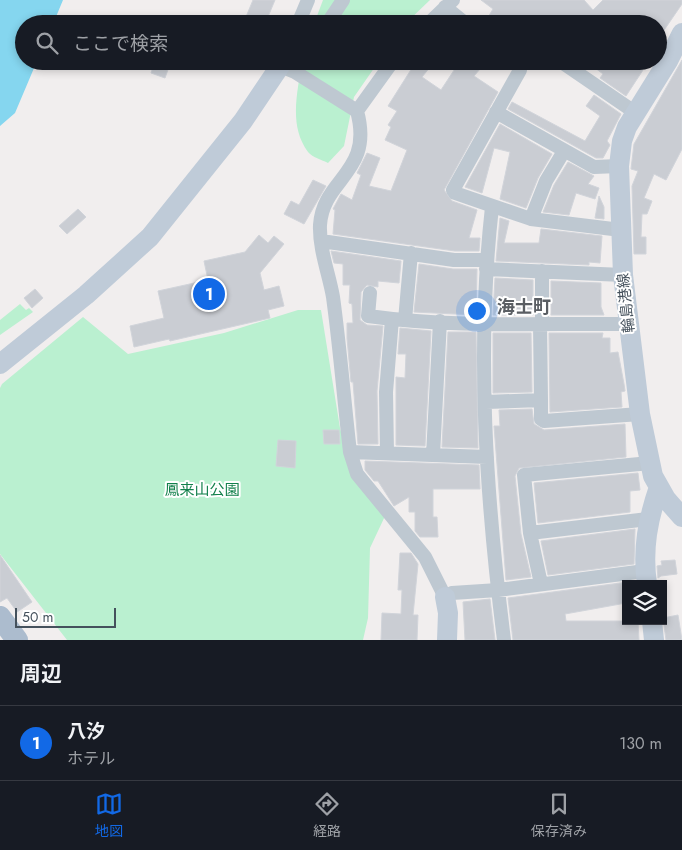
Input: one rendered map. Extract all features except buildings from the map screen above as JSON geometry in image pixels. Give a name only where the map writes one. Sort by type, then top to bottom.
[{"type":"main road","name":"輪島港線","points":[[667,63],[682,33]]},
{"type":"main road","points":[[0,364],[86,295],[150,237],[286,70]]},
{"type":"main road","name":"輪島港線","points":[[662,70],[627,127],[622,141],[619,166],[622,276],[640,414],[650,463],[659,487],[681,520]]},
{"type":"main road","points":[[646,578],[648,519],[659,487]]},
{"type":"main road","points":[[445,598],[448,613],[447,640]]},
{"type":"main road","points":[[0,617],[17,640]]},
{"type":"main road","points":[[652,625],[654,640]]},
{"type":"street","points":[[302,15],[308,0]]},
{"type":"street","points":[[333,15],[343,0]]},
{"type":"street","points":[[437,15],[449,4],[458,15]]},
{"type":"street","points":[[297,70],[357,111],[361,126],[361,141],[355,162],[324,205],[320,226],[321,241],[333,298],[350,452],[357,474],[425,557],[445,598],[452,593],[498,590],[542,584],[646,578]]},
{"type":"street","points":[[357,111],[387,70]]},
{"type":"street","points":[[517,70],[453,190],[455,193],[531,219],[621,230]]},
{"type":"street","points":[[573,70],[636,113]]},
{"type":"street","points":[[496,112],[594,167],[619,166]]},
{"type":"street","points":[[531,219],[546,181],[564,151]]},
{"type":"street","points":[[492,206],[486,265],[487,457],[504,640]]},
{"type":"street","points":[[321,241],[486,265],[622,276]]},
{"type":"street","points":[[387,453],[386,392],[411,253]]},
{"type":"street","points":[[542,270],[542,419],[544,421],[640,414]]},
{"type":"street","points":[[370,293],[368,316],[398,320],[541,324],[628,324]]},
{"type":"street","points":[[433,455],[440,322]]},
{"type":"street","points":[[486,402],[541,400]]},
{"type":"street","points":[[350,452],[487,457]]},
{"type":"street","points":[[542,584],[530,533],[525,474],[650,463]]},
{"type":"street","points":[[530,533],[648,519]]},
{"type":"green space","points":[[323,0],[430,0],[414,15],[317,15]]},
{"type":"green space","points":[[301,70],[373,70],[354,97],[344,146],[328,163],[308,152],[302,142],[296,119]]},
{"type":"green space","points":[[20,304],[26,310],[29,308],[33,312],[0,335],[0,320]]},
{"type":"green space","name":"鳳来山公園","points":[[298,310],[321,310],[340,428],[353,475],[386,514],[370,548],[368,618],[363,640],[67,640],[0,554],[0,388],[2,384],[83,317],[128,354],[224,333]]},
{"type":"water","points":[[0,0],[63,0],[57,15],[15,15],[15,70],[33,70],[15,113],[0,126]]},
{"type":"place","name":"八汐","points":[[209,294]]},
{"type":"district","name":"海士町","points":[[524,307]]}]
